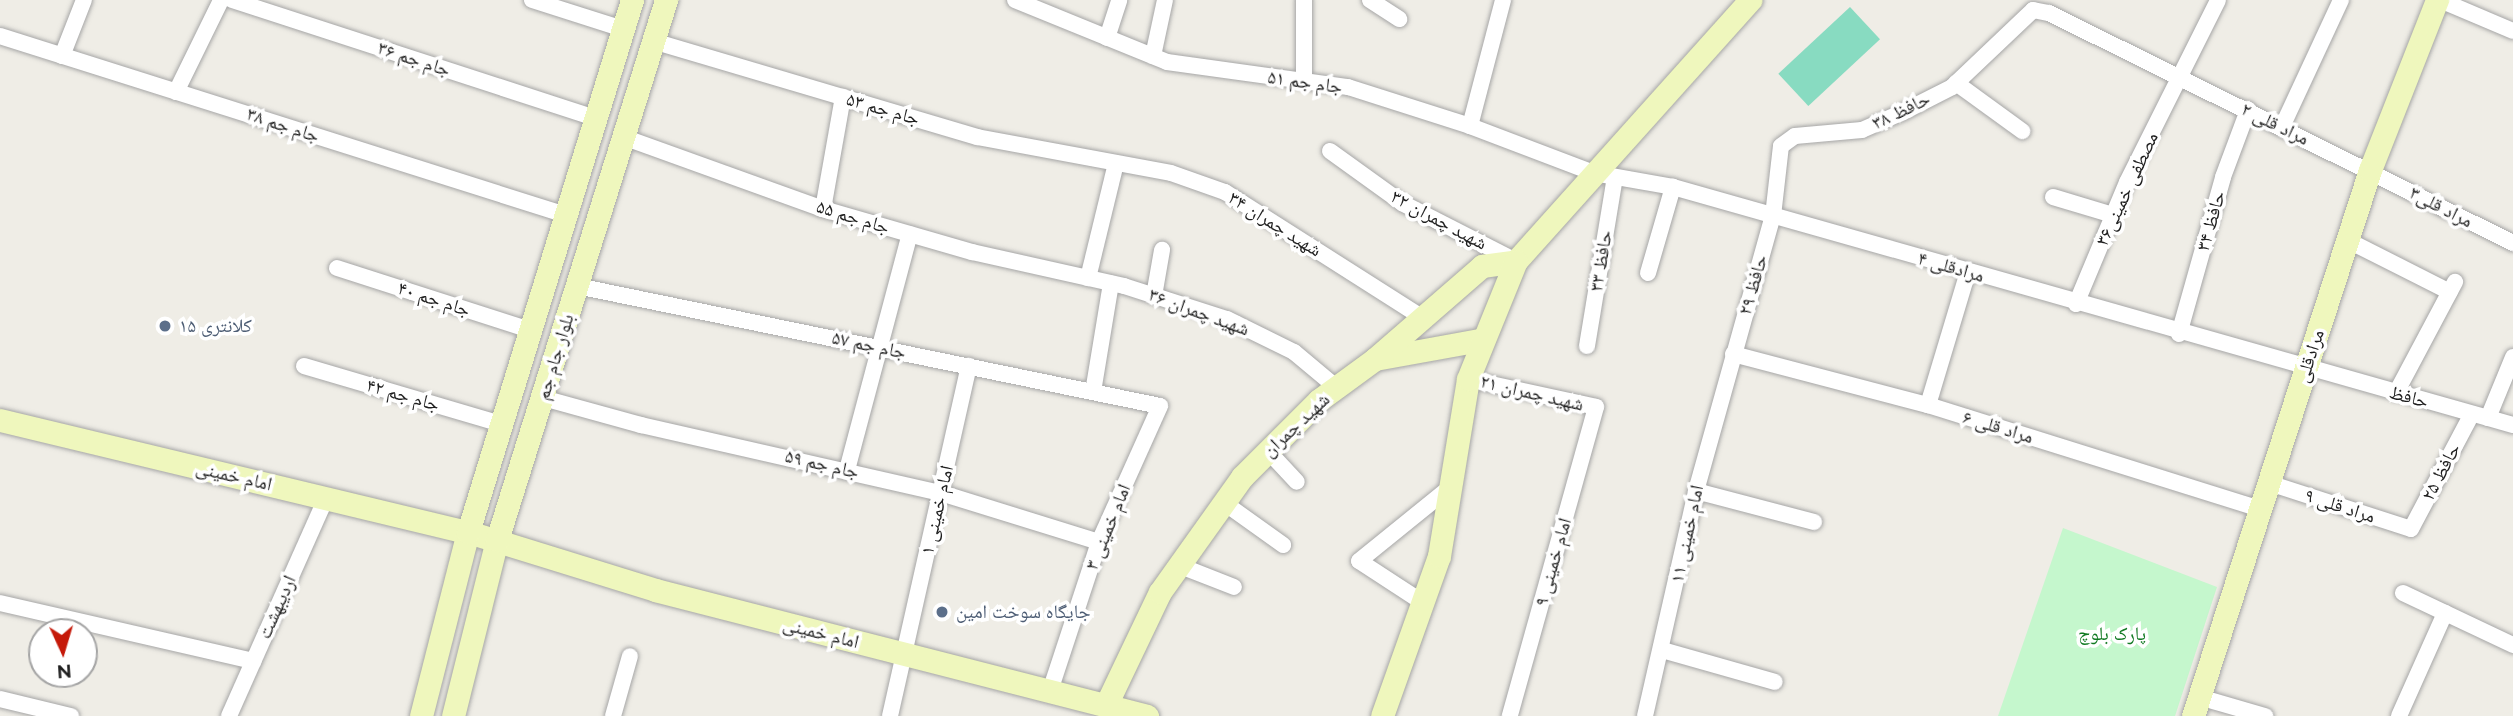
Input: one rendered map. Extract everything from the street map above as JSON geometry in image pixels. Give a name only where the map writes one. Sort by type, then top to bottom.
[{"type":"main road","name":"بلوار جام جم","points":[[421,716],[468,532],[632,0]]},
{"type":"main road","name":"بلوار جام جم","points":[[453,716],[497,540],[666,0]]},
{"type":"main road","points":[[1382,716],[1440,556],[1468,379],[1480,340],[1516,261],[1605,175],[1750,0]]},
{"type":"main road","name":"مرادقلی","points":[[2196,706],[2370,170],[2439,0]]},
{"type":"main road","name":"شهید چمران","points":[[1106,705],[1160,592],[1223,502],[1268,451],[1337,388],[1375,359],[1420,316],[1482,266],[1516,261]]},
{"type":"main road","points":[[1375,359],[1480,340]]},
{"type":"main road","name":"امام خمینی","points":[[0,420],[468,532],[655,590],[1147,716]]},
{"type":"street","points":[[62,56],[83,0]]},
{"type":"street","points":[[176,92],[220,0]]},
{"type":"street","name":"جام جم ۳۶","points":[[233,0],[596,118]]},
{"type":"street","points":[[532,0],[623,29]]},
{"type":"street","name":"جام جم ۵۱","points":[[1015,0],[1153,56],[1210,71],[1304,79],[1348,87],[1470,126],[1605,175]]},
{"type":"street","points":[[1107,38],[1119,0]]},
{"type":"street","points":[[1153,56],[1165,0]]},
{"type":"street","points":[[1304,0],[1304,79]]},
{"type":"street","points":[[1370,0],[1399,19]]},
{"type":"street","points":[[1470,126],[1503,0]]},
{"type":"street","name":"مصطفی خمینی۳۶","points":[[2076,304],[2113,215],[2218,0]]},
{"type":"street","points":[[2283,127],[2341,0]]},
{"type":"street","points":[[2439,0],[2513,31]]},
{"type":"street","name":"حافظ ۳۸","points":[[1773,216],[1781,146],[1795,136],[1862,130],[1956,83],[2033,10],[2063,18]]},
{"type":"street","name":"مراد قلی ۲","points":[[2063,18],[2370,170]]},
{"type":"street","name":"جام جم ۳۸","points":[[0,36],[566,215]]},
{"type":"street","name":"جام جم ۵۳","points":[[653,41],[977,137],[1116,163]]},
{"type":"street","points":[[1956,83],[2022,131]]},
{"type":"street","points":[[823,209],[843,97]]},
{"type":"street","name":"حافظ ۳۴","points":[[2179,334],[2223,177],[2248,110]]},
{"type":"street","name":"جام جم ۵۵","points":[[623,137],[823,209],[910,234],[1088,278]]},
{"type":"street","name":"شهید چمران ۳۲","points":[[1330,151],[1402,203],[1516,261]]},
{"type":"street","points":[[1088,278],[1116,163]]},
{"type":"street","name":"شهید چمران ۳۴","points":[[1116,163],[1171,173],[1225,192],[1420,316]]},
{"type":"street","name":"مراد قلی۳","points":[[2370,170],[2513,243]]},
{"type":"street","name":"مرادقلی ۴","points":[[1605,175],[1673,187],[2305,369]]},
{"type":"street","name":"حافظ ۳۳","points":[[1587,346],[1605,175]]},
{"type":"street","points":[[1648,273],[1673,187]]},
{"type":"street","points":[[2053,197],[2113,215]]},
{"type":"street","name":"حافظ ۲۹","points":[[1733,354],[1773,216]]},
{"type":"street","points":[[847,470],[910,234]]},
{"type":"street","points":[[2347,240],[2453,287],[2396,393]]},
{"type":"street","points":[[1154,296],[1162,250]]},
{"type":"street","name":"جام جم ۴۰","points":[[337,268],[530,331]]},
{"type":"street","points":[[1928,405],[1968,272]]},
{"type":"street","name":"شهید چمران ۳۶","points":[[1088,278],[1227,318],[1294,352],[1337,388]]},
{"type":"street","points":[[1093,392],[1111,283]]},
{"type":"street","name":"جام جم ۵۷","points":[[577,286],[1160,406]]},
{"type":"street","name":"مراد قلی ۶","points":[[1733,354],[1928,405],[2260,509]]},
{"type":"street","name":"امام خمینی ۱۱","points":[[1645,716],[1696,491],[1733,354]]},
{"type":"street","name":"حافظ ۲۵","points":[[2411,529],[2513,357]]},
{"type":"street","name":"جام جم ۴۲","points":[[304,366],[502,424]]},
{"type":"street","name":"امام خمینی ۱","points":[[890,716],[970,366]]},
{"type":"street","name":"حافظ","points":[[2305,369],[2513,425]]},
{"type":"street","name":"شهید چمران ۲۱","points":[[1468,379],[1596,408]]},
{"type":"street","name":"جام جم ۵۹","points":[[543,398],[641,425],[941,493],[1099,542]]},
{"type":"street","name":"امام خمینی ۳","points":[[1051,691],[1099,542],[1160,406]]},
{"type":"street","name":"امام خمینی ۹","points":[[1510,716],[1596,408]]},
{"type":"street","points":[[1268,451],[1297,482]]},
{"type":"street","name":"مراد قلی ۹","points":[[2269,483],[2411,529]]},
{"type":"street","points":[[1422,602],[1359,561],[1449,488]]},
{"type":"street","points":[[1696,491],[1814,522]]},
{"type":"street","name":"اردیبهشت","points":[[229,716],[326,498]]},
{"type":"street","points":[[1223,502],[1283,545]]},
{"type":"street","points":[[1178,565],[1234,587]]},
{"type":"street","points":[[2403,593],[2513,645]]},
{"type":"street","points":[[0,603],[253,661]]},
{"type":"street","points":[[2399,716],[2445,613]]},
{"type":"street","points":[[1662,650],[1775,682]]},
{"type":"street","points":[[614,716],[630,656]]},
{"type":"street","points":[[0,699],[71,716]]},
{"type":"street","points":[[2196,706],[2264,716]]},
{"type":"green space","points":[[1850,7],[1880,39],[1808,106],[1778,74]]},
{"type":"green space","name":"پارک بلوچ","points":[[2063,528],[2217,587],[2175,716],[1998,716]]},
{"type":"place","name":"کلانتری ۱۵","points":[[165,326]]},
{"type":"place","name":"جایگاه سوخت امین","points":[[942,612]]}]
